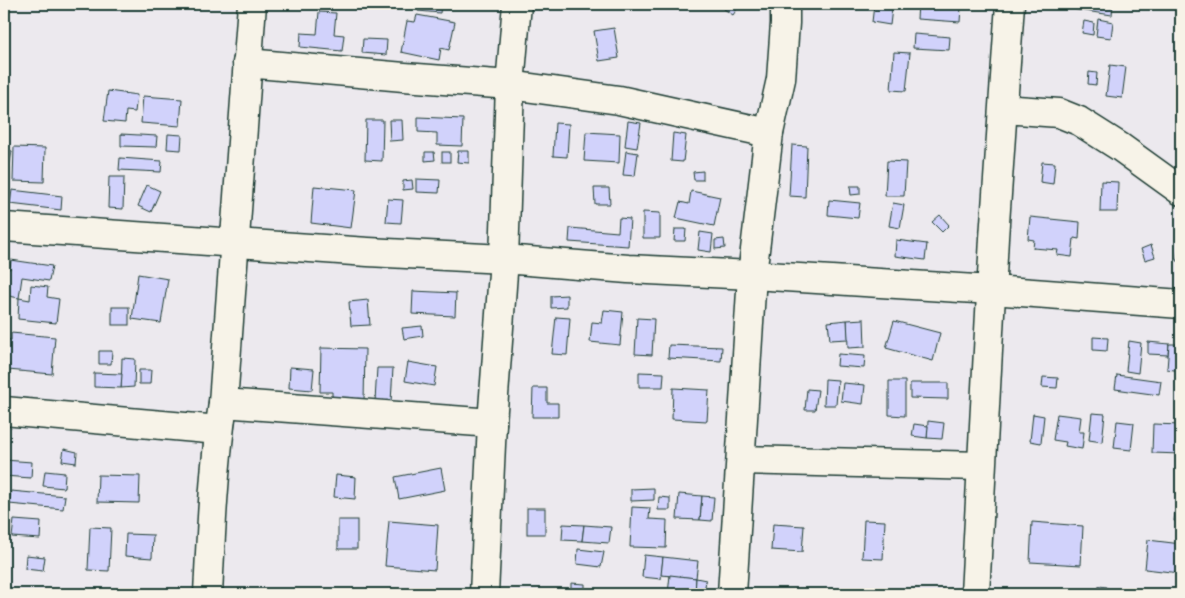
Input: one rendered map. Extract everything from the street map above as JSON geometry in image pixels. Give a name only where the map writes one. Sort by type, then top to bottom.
[{"type":"street","points":[[208,594],[212,513],[223,403],[252,4]]},
{"type":"street","points":[[484,594],[492,423],[504,259],[510,84],[516,4]]},
{"type":"street","points":[[732,594],[752,275],[769,133],[781,78],[786,23],[785,4]]},
{"type":"street","points":[[974,594],[1010,4]]},
{"type":"street","points":[[247,63],[510,84],[619,100],[769,133]]},
{"type":"street","points":[[1004,109],[1059,113],[1079,121],[1120,147],[1181,191]]},
{"type":"street","points":[[4,227],[368,252],[504,259],[628,269],[992,290],[1181,304]]},
{"type":"street","points":[[223,403],[492,423]]},
{"type":"street","points":[[4,411],[219,430]]},
{"type":"street","points":[[741,460],[981,466]]},
{"type":"building","points":[[376,4],[385,4],[385,7],[376,8]]},
{"type":"building","points":[[418,4],[441,4],[440,13],[418,11]]},
{"type":"building","points":[[727,4],[739,6],[733,15],[724,9]]},
{"type":"building","points":[[918,4],[961,7],[960,22],[917,19]]},
{"type":"building","points":[[1058,4],[1113,4],[1112,15],[1058,7]]},
{"type":"building","points":[[874,5],[892,8],[890,25],[872,22]]},
{"type":"building","points":[[319,12],[336,13],[334,34],[344,35],[342,51],[300,47],[301,33],[317,34]]},
{"type":"building","points":[[417,15],[455,22],[449,50],[441,48],[439,60],[401,52],[407,21],[415,22]]},
{"type":"building","points":[[1098,19],[1113,22],[1111,38],[1096,36]]},
{"type":"building","points":[[1084,21],[1094,23],[1093,35],[1082,33]]},
{"type":"building","points":[[614,28],[619,58],[599,61],[594,31]]},
{"type":"building","points":[[914,34],[950,37],[949,50],[913,48]]},
{"type":"building","points":[[363,39],[387,40],[386,55],[362,53]]},
{"type":"building","points":[[894,52],[910,53],[906,91],[891,90]]},
{"type":"building","points":[[1110,65],[1126,67],[1122,98],[1106,96]]},
{"type":"building","points":[[1089,72],[1097,73],[1096,85],[1088,84]]},
{"type":"building","points":[[108,91],[137,95],[135,112],[126,111],[125,123],[104,121]]},
{"type":"building","points":[[143,96],[182,99],[180,126],[141,123]]},
{"type":"building","points":[[418,117],[463,119],[462,146],[437,145],[437,133],[418,132]]},
{"type":"building","points":[[366,120],[383,120],[382,161],[365,160]]},
{"type":"building","points":[[389,120],[402,120],[403,140],[390,141]]},
{"type":"building","points":[[628,121],[641,123],[637,148],[625,146]]},
{"type":"building","points":[[555,123],[569,124],[567,157],[553,156]]},
{"type":"building","points":[[586,132],[620,134],[619,163],[584,161]]},
{"type":"building","points":[[673,133],[686,135],[683,162],[671,161]]},
{"type":"building","points":[[121,134],[157,136],[156,147],[121,146]]},
{"type":"building","points":[[168,134],[182,135],[181,150],[167,149]]},
{"type":"building","points":[[792,145],[807,146],[805,197],[789,196]]},
{"type":"building","points":[[14,147],[45,148],[44,182],[13,181]]},
{"type":"building","points":[[4,149],[12,151],[9,167],[4,166]]},
{"type":"building","points":[[458,151],[469,151],[469,163],[457,162]]},
{"type":"building","points":[[626,151],[638,153],[635,176],[623,175]]},
{"type":"building","points":[[425,152],[434,152],[435,160],[425,161]]},
{"type":"building","points":[[442,152],[450,152],[450,162],[442,162]]},
{"type":"building","points":[[120,158],[162,161],[161,172],[119,170]]},
{"type":"building","points":[[887,161],[906,162],[904,196],[885,196]]},
{"type":"building","points":[[1042,162],[1055,163],[1053,184],[1040,182]]},
{"type":"building","points":[[703,171],[703,180],[694,180],[693,172]]},
{"type":"building","points":[[109,177],[124,177],[123,209],[108,208]]},
{"type":"building","points":[[416,179],[440,180],[439,193],[416,192]]},
{"type":"building","points":[[412,180],[413,189],[403,190],[403,181]]},
{"type":"building","points":[[1101,181],[1118,182],[1117,212],[1100,212]]},
{"type":"building","points":[[147,185],[160,191],[151,212],[138,206]]},
{"type":"building","points":[[314,186],[356,190],[351,228],[311,223]]},
{"type":"building","points":[[850,186],[860,186],[860,194],[851,195]]},
{"type":"building","points":[[594,188],[609,188],[610,204],[595,204]]},
{"type":"building","points":[[12,190],[62,196],[61,210],[10,204]]},
{"type":"building","points":[[691,191],[720,197],[714,226],[676,218],[680,202],[689,204]]},
{"type":"building","points":[[388,199],[403,200],[401,223],[386,222]]},
{"type":"building","points":[[829,200],[860,203],[858,218],[828,215]]},
{"type":"building","points":[[893,203],[904,205],[900,228],[889,226]]},
{"type":"building","points":[[643,212],[660,213],[660,238],[643,238]]},
{"type":"building","points":[[940,215],[949,225],[942,232],[932,222]]},
{"type":"building","points":[[1030,217],[1080,222],[1079,239],[1074,238],[1072,257],[1057,255],[1058,250],[1033,248],[1034,240],[1028,239]]},
{"type":"building","points":[[619,218],[630,219],[628,246],[569,242],[570,228],[618,232]]},
{"type":"building","points":[[675,229],[686,229],[685,241],[674,241]]},
{"type":"building","points":[[700,232],[713,234],[711,252],[698,250]]},
{"type":"building","points":[[724,239],[725,248],[715,249],[715,240]]},
{"type":"building","points":[[896,240],[927,244],[925,260],[895,256]]},
{"type":"building","points":[[1151,245],[1155,257],[1145,260],[1141,249]]},
{"type":"building","points":[[1179,247],[1181,248],[1181,261],[1177,261]]},
{"type":"building","points":[[11,260],[52,266],[49,281],[22,277],[19,298],[4,295],[4,268],[10,269]]},
{"type":"building","points":[[138,274],[168,279],[161,323],[132,319]]},
{"type":"building","points":[[31,285],[48,287],[47,297],[59,299],[56,323],[18,319],[19,298],[30,300]]},
{"type":"building","points":[[413,291],[456,293],[455,316],[412,314]]},
{"type":"building","points":[[567,295],[567,307],[551,308],[551,296]]},
{"type":"building","points":[[368,300],[370,325],[351,326],[349,302]]},
{"type":"building","points":[[112,307],[129,307],[129,325],[112,325]]},
{"type":"building","points":[[604,310],[623,312],[620,345],[590,342],[592,322],[602,323]]},
{"type":"building","points":[[556,317],[570,318],[567,355],[552,354]]},
{"type":"building","points":[[637,318],[654,319],[652,355],[635,354]]},
{"type":"building","points":[[864,319],[865,347],[848,348],[847,320]]},
{"type":"building","points":[[847,320],[848,339],[830,340],[828,322]]},
{"type":"building","points":[[894,321],[940,333],[933,361],[886,348]]},
{"type":"building","points":[[422,326],[423,336],[404,339],[402,328]]},
{"type":"building","points":[[11,333],[55,337],[52,374],[8,370],[9,364],[4,364],[4,339],[11,340]]},
{"type":"building","points":[[1093,337],[1108,338],[1107,351],[1093,350]]},
{"type":"building","points":[[1129,341],[1141,343],[1138,373],[1126,371]]},
{"type":"building","points":[[1148,342],[1169,344],[1168,355],[1148,354]]},
{"type":"building","points":[[1169,344],[1181,344],[1181,371],[1167,369]]},
{"type":"building","points":[[669,345],[722,347],[721,361],[668,358]]},
{"type":"building","points":[[321,348],[365,349],[364,401],[332,400],[332,392],[320,392]]},
{"type":"building","points":[[99,351],[112,351],[111,364],[99,364]]},
{"type":"building","points":[[838,354],[865,356],[864,368],[837,366]]},
{"type":"building","points":[[122,358],[135,359],[134,387],[121,388]]},
{"type":"building","points":[[408,362],[437,367],[434,386],[405,381]]},
{"type":"building","points":[[290,367],[314,369],[312,390],[289,388]]},
{"type":"building","points":[[377,368],[393,368],[391,402],[375,401]]},
{"type":"building","points":[[139,370],[151,370],[150,384],[139,384]]},
{"type":"building","points":[[639,372],[664,373],[663,387],[639,387]]},
{"type":"building","points":[[94,373],[122,374],[121,388],[94,387]]},
{"type":"building","points":[[1117,375],[1161,381],[1159,395],[1115,389]]},
{"type":"building","points":[[1043,377],[1058,378],[1057,388],[1042,387]]},
{"type":"building","points":[[825,379],[838,380],[836,405],[824,405]]},
{"type":"building","points":[[889,381],[905,381],[905,416],[889,415]]},
{"type":"building","points":[[843,383],[865,385],[863,404],[841,401]]},
{"type":"building","points":[[910,383],[948,383],[948,399],[910,398]]},
{"type":"building","points":[[533,388],[547,388],[547,403],[558,403],[558,417],[532,417]]},
{"type":"building","points":[[673,388],[709,390],[707,421],[672,419]]},
{"type":"building","points":[[807,389],[818,390],[815,410],[805,410]]},
{"type":"building","points":[[1092,413],[1105,414],[1102,442],[1089,440]]},
{"type":"building","points":[[1033,414],[1044,416],[1041,443],[1030,441]]},
{"type":"building","points":[[1057,414],[1081,417],[1079,432],[1084,432],[1082,449],[1065,446],[1066,442],[1053,440]]},
{"type":"building","points":[[928,421],[944,423],[942,439],[927,438]]},
{"type":"building","points":[[1117,421],[1134,423],[1131,450],[1114,448]]},
{"type":"building","points":[[914,424],[928,426],[927,438],[912,436]]},
{"type":"building","points":[[1153,424],[1181,425],[1181,454],[1152,453]]},
{"type":"building","points":[[64,449],[77,452],[76,463],[62,461]]},
{"type":"building","points":[[4,460],[32,462],[31,478],[4,476]]},
{"type":"building","points":[[441,468],[445,490],[399,499],[395,477]]},
{"type":"building","points":[[45,471],[65,473],[64,488],[43,486]]},
{"type":"building","points":[[98,475],[140,476],[139,503],[97,502]]},
{"type":"building","points":[[336,475],[356,477],[355,499],[334,497]]},
{"type":"building","points":[[654,488],[654,500],[631,501],[631,489]]},
{"type":"building","points":[[11,491],[65,496],[63,509],[9,504]]},
{"type":"building","points":[[679,494],[702,496],[700,520],[677,519]]},
{"type":"building","points":[[702,496],[714,497],[712,521],[700,520]]},
{"type":"building","points":[[659,497],[670,498],[670,510],[658,510]]},
{"type":"building","points":[[632,507],[650,508],[649,519],[667,520],[666,548],[630,547]]},
{"type":"building","points":[[527,508],[545,508],[545,534],[527,534]]},
{"type":"building","points":[[1175,512],[1181,513],[1181,521],[1174,521]]},
{"type":"building","points":[[14,520],[41,522],[40,539],[12,537]]},
{"type":"building","points":[[338,520],[357,520],[357,549],[338,549]]},
{"type":"building","points":[[864,520],[885,521],[883,559],[862,558]]},
{"type":"building","points":[[389,521],[438,525],[435,570],[385,566]]},
{"type":"building","points":[[1032,522],[1083,526],[1081,565],[1030,562]]},
{"type":"building","points":[[563,524],[584,525],[582,541],[562,540]]},
{"type":"building","points":[[773,524],[804,526],[802,552],[771,550]]},
{"type":"building","points":[[584,525],[611,527],[609,543],[582,541]]},
{"type":"building","points":[[90,527],[111,528],[109,571],[88,570]]},
{"type":"building","points":[[126,534],[153,535],[152,558],[125,556]]},
{"type":"building","points":[[1148,540],[1181,544],[1180,573],[1145,569]]},
{"type":"building","points":[[578,549],[604,552],[601,567],[577,564]]},
{"type":"building","points":[[26,555],[45,557],[43,571],[25,569]]},
{"type":"building","points":[[644,555],[663,557],[661,579],[642,577]]},
{"type":"building","points":[[663,557],[698,561],[696,578],[661,575]]},
{"type":"building","points":[[670,575],[696,578],[695,594],[668,594]]},
{"type":"building","points":[[696,578],[706,580],[704,594],[695,594]]},
{"type":"building","points":[[571,583],[585,584],[585,592],[611,594],[571,594]]},
{"type":"building","points":[[1099,586],[1107,587],[1106,594],[1099,594]]}]
